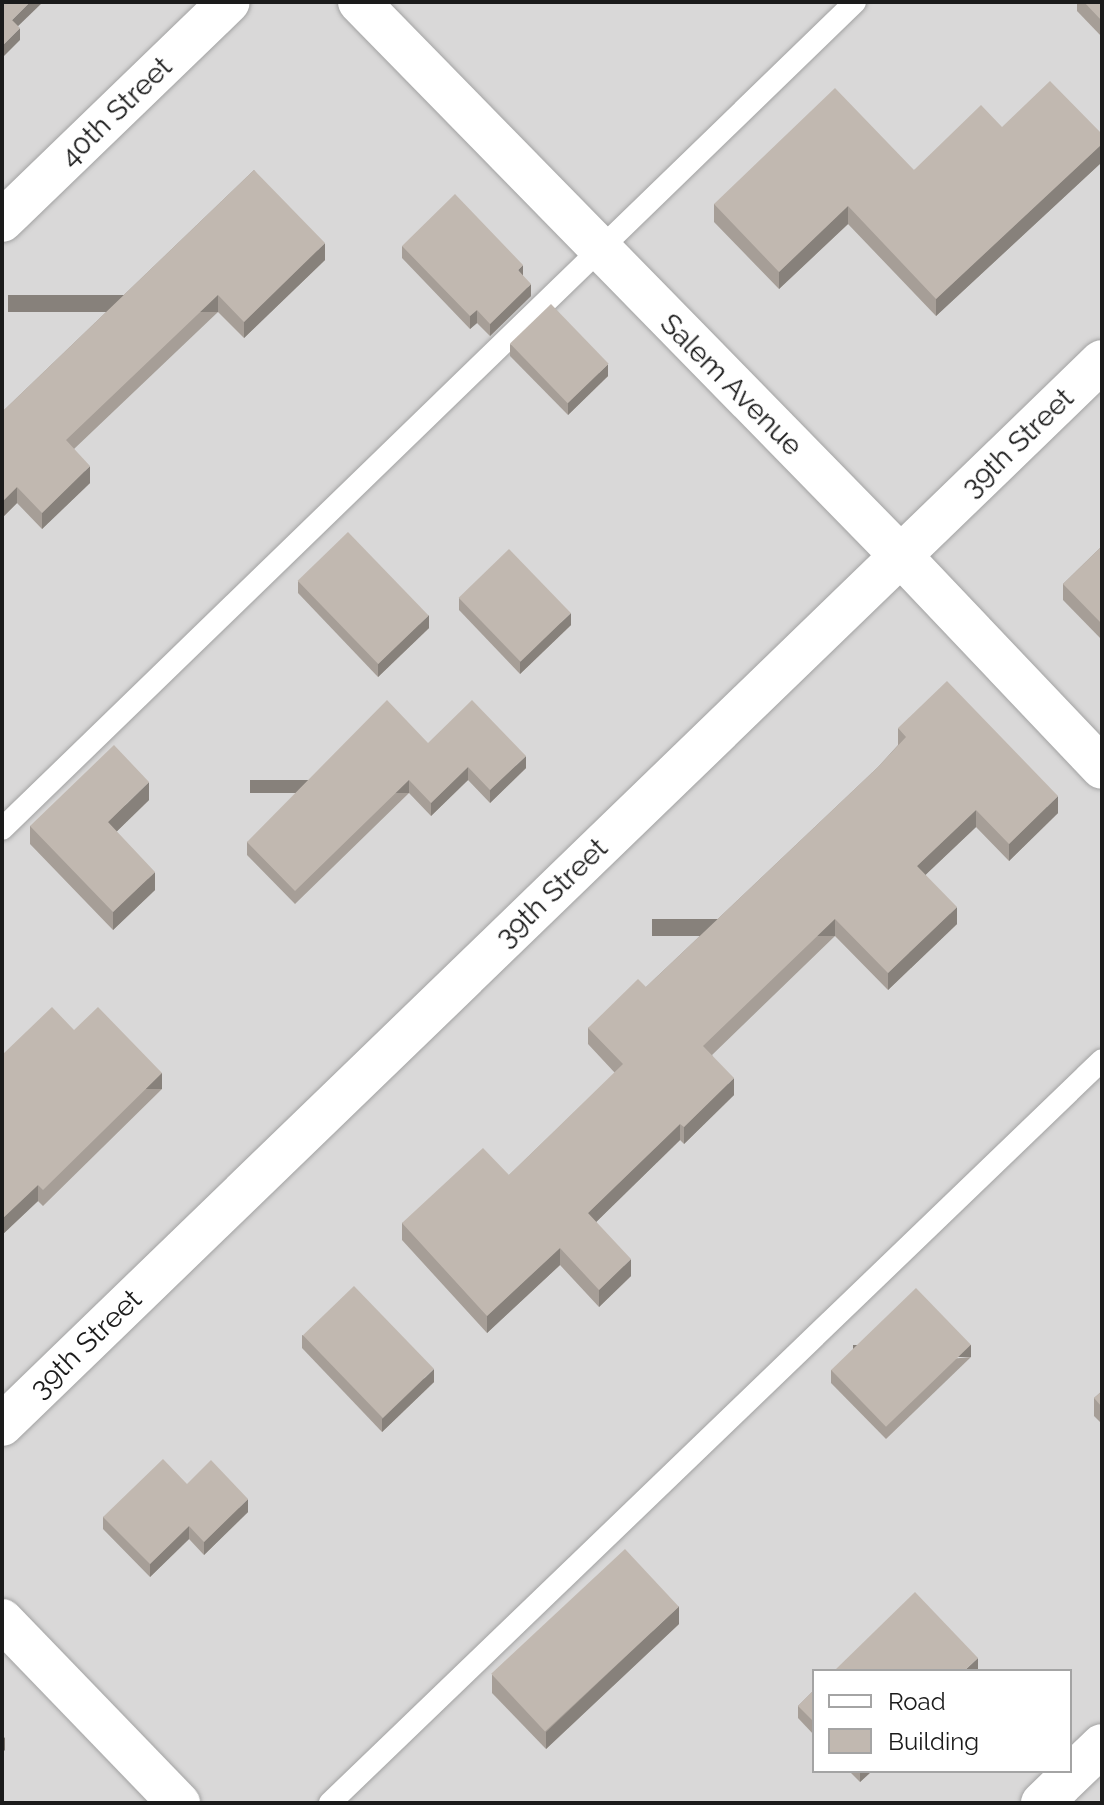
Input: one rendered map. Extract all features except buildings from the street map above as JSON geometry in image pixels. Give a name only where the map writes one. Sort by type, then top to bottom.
[{"type":"street","name":"40th Street","points":[[2,221],[229,2]]},
{"type":"street","name":"Salem Avenue","points":[[359,2],[598,250],[901,556],[1102,768]]},
{"type":"street","name":"39th Street","points":[[2,1425],[1102,361]]},
{"type":"street","points":[[2,1620],[179,1803]]},
{"type":"street","points":[[1042,1803],[1102,1745]]},
{"type":"lane","points":[[2,829],[855,2]]},
{"type":"lane","points":[[330,1803],[1102,1060]]},
{"type":"shaded area","points":[[2,2],[1102,2],[1102,1803],[2,1803]]}]
